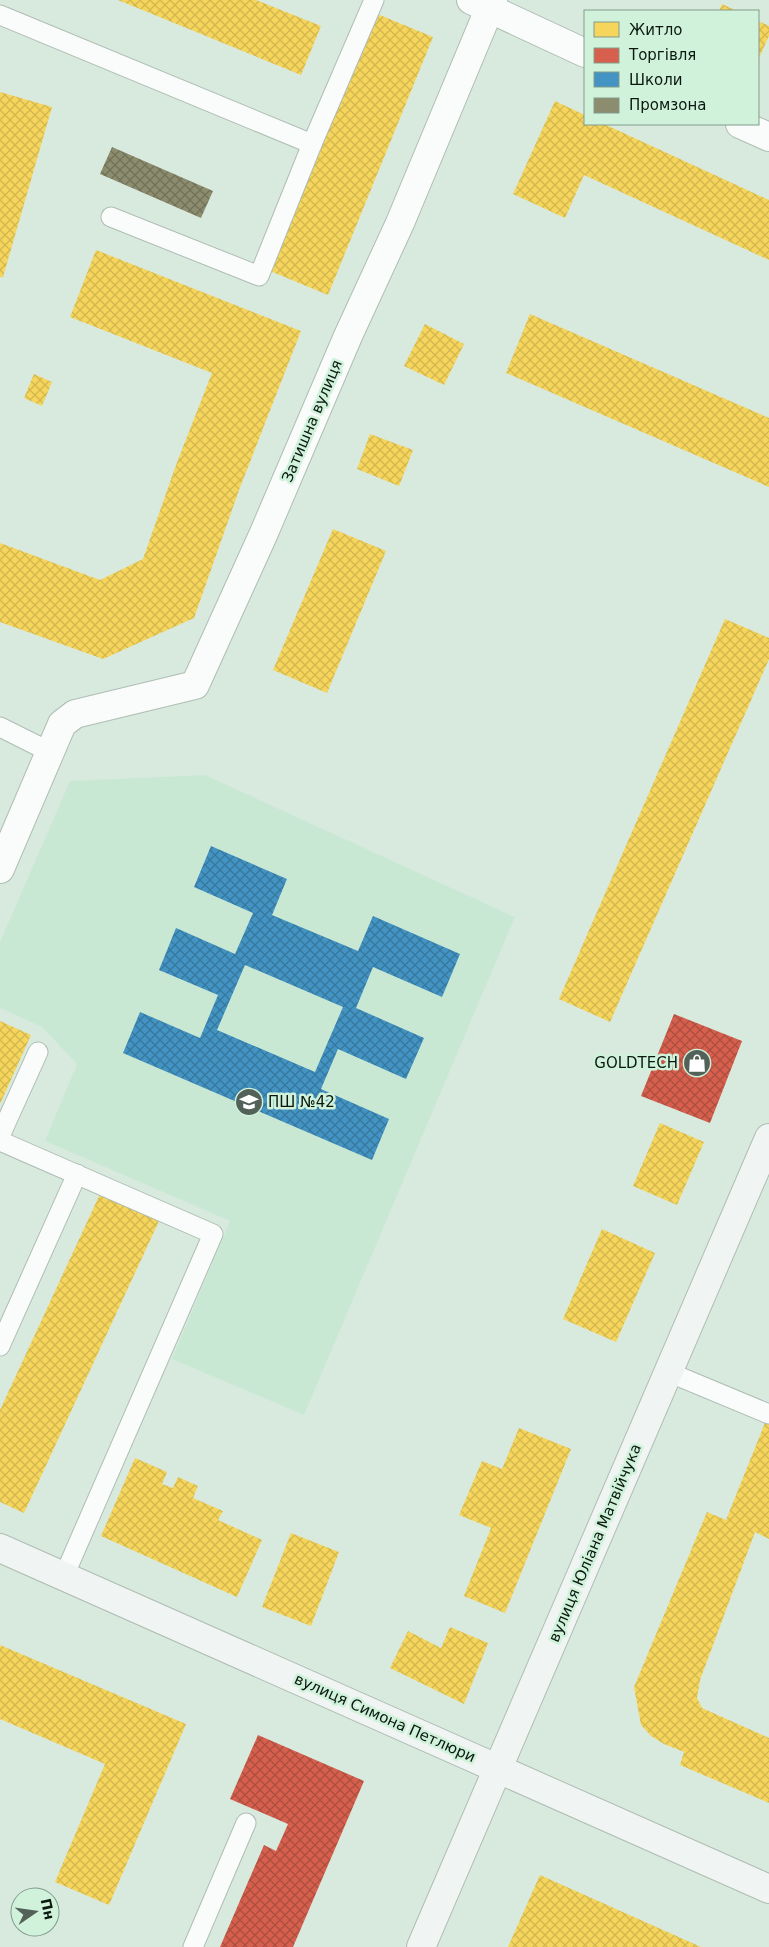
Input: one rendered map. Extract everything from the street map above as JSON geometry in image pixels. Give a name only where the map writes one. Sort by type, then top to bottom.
[{"type":"street","points":[[484,3],[584,53]]},
{"type":"street","name":"Затишна вулиця","points":[[50,752],[62,724],[75,714],[195,685],[263,535],[348,336],[400,223],[484,3]]},
{"type":"street","points":[[742,125],[769,137]]},
{"type":"street","points":[[0,869],[50,752]]},
{"type":"street","name":"вулиця Юліана Матвійчука","points":[[421,1947],[769,1138]]},
{"type":"street","name":"вулиця Симона Петлюри","points":[[0,1548],[769,1889]]},
{"type":"lane","points":[[111,217],[259,276],[312,144],[374,0]]},
{"type":"lane","points":[[0,15],[312,144]]},
{"type":"lane","points":[[0,727],[50,752]]},
{"type":"lane","points":[[0,1136],[38,1052]]},
{"type":"lane","points":[[0,1141],[213,1234],[64,1576]]},
{"type":"lane","points":[[0,1346],[76,1174]]},
{"type":"lane","points":[[668,1372],[769,1414]]},
{"type":"lane","points":[[193,1947],[246,1823]]},
{"type":"shaded area","name":"ПШ №42","points":[[205,775],[515,917],[304,1415],[172,1359],[230,1221],[45,1141],[77,1064],[42,1027],[0,1008],[0,942],[70,781]]},
{"type":"building: Житло","points":[[118,0],[256,0],[321,26],[301,75]]},
{"type":"building: Житло","points":[[722,4],[735,10],[719,10]]},
{"type":"building: Житло","points":[[375,13],[433,37],[328,295],[270,271]]},
{"type":"building: Житло","points":[[759,21],[769,26],[769,36],[759,58]]},
{"type":"building: Житло","points":[[0,92],[52,107],[3,277],[0,277]]},
{"type":"building: Житло","points":[[555,101],[584,115],[584,125],[606,125],[769,200],[769,260],[584,175],[565,218],[513,194]]},
{"type":"building: Житло","points":[[96,250],[301,331],[239,490],[194,618],[103,659],[0,622],[0,543],[100,580],[143,559],[176,465],[212,373],[70,317]]},
{"type":"building: Житло","points":[[530,314],[769,418],[769,487],[506,373]]},
{"type":"building: Житло","points":[[425,324],[464,344],[444,385],[404,366]]},
{"type":"building: Житло","points":[[34,374],[52,382],[42,406],[24,398]]},
{"type":"building: Житло","points":[[370,434],[413,450],[399,486],[357,469]]},
{"type":"building: Житло","points":[[333,529],[386,551],[327,693],[273,670]]},
{"type":"building: Житло","points":[[725,619],[769,638],[769,659],[610,1022],[559,999]]},
{"type":"building: Житло","points":[[0,1021],[31,1035],[0,1104]]},
{"type":"building: Житло","points":[[660,1123],[704,1142],[677,1205],[633,1186]]},
{"type":"building: Житло","points":[[100,1194],[159,1221],[24,1513],[0,1502],[0,1410]]},
{"type":"building: Житло","points":[[602,1229],[655,1253],[616,1342],[563,1319]]},
{"type":"building: Житло","points":[[769,1413],[769,1539],[755,1532],[700,1680],[697,1698],[702,1708],[769,1738],[769,1803],[680,1765],[684,1752],[664,1744],[651,1736],[641,1725],[634,1687],[707,1512],[726,1520]]},
{"type":"building: Житло","points":[[519,1428],[571,1449],[505,1613],[464,1596],[491,1528],[459,1515],[482,1461],[502,1469]]},
{"type":"building: Житло","points":[[135,1458],[167,1472],[162,1484],[173,1488],[178,1477],[198,1486],[193,1498],[223,1511],[218,1520],[262,1540],[237,1597],[101,1536]]},
{"type":"building: Житло","points":[[291,1533],[339,1552],[311,1626],[262,1607]]},
{"type":"building: Житло","points":[[450,1627],[488,1643],[464,1704],[390,1668],[408,1631],[441,1648]]},
{"type":"building: Житло","points":[[0,1645],[186,1724],[109,1905],[55,1882],[105,1764],[0,1719]]},
{"type":"building: Житло","points":[[540,1875],[701,1947],[508,1947]]},
{"type":"building: Торгівля","points":[[674,1014],[742,1041],[710,1123],[641,1096]]},
{"type":"building: Торгівля","points":[[258,1735],[364,1781],[293,1947],[220,1947],[264,1845],[276,1851],[288,1824],[230,1799]]},
{"type":"building: Школи","points":[[211,846],[287,879],[272,915],[358,951],[373,916],[460,954],[442,997],[373,967],[356,1008],[424,1038],[406,1079],[338,1049],[321,1089],[389,1119],[372,1160],[123,1053],[140,1012],[200,1038],[218,995],[159,970],[176,928],[235,954],[253,913],[194,887]],"holes":[[[245,965],[343,1007],[315,1072],[217,1030]]]},
{"type":"building: Промзона","points":[[112,147],[213,191],[201,218],[100,174]]},
{"type":"place","name":"GOLDTECH","points":[[697,1063]]},
{"type":"place","name":"ПШ №42","points":[[249,1102]]}]
